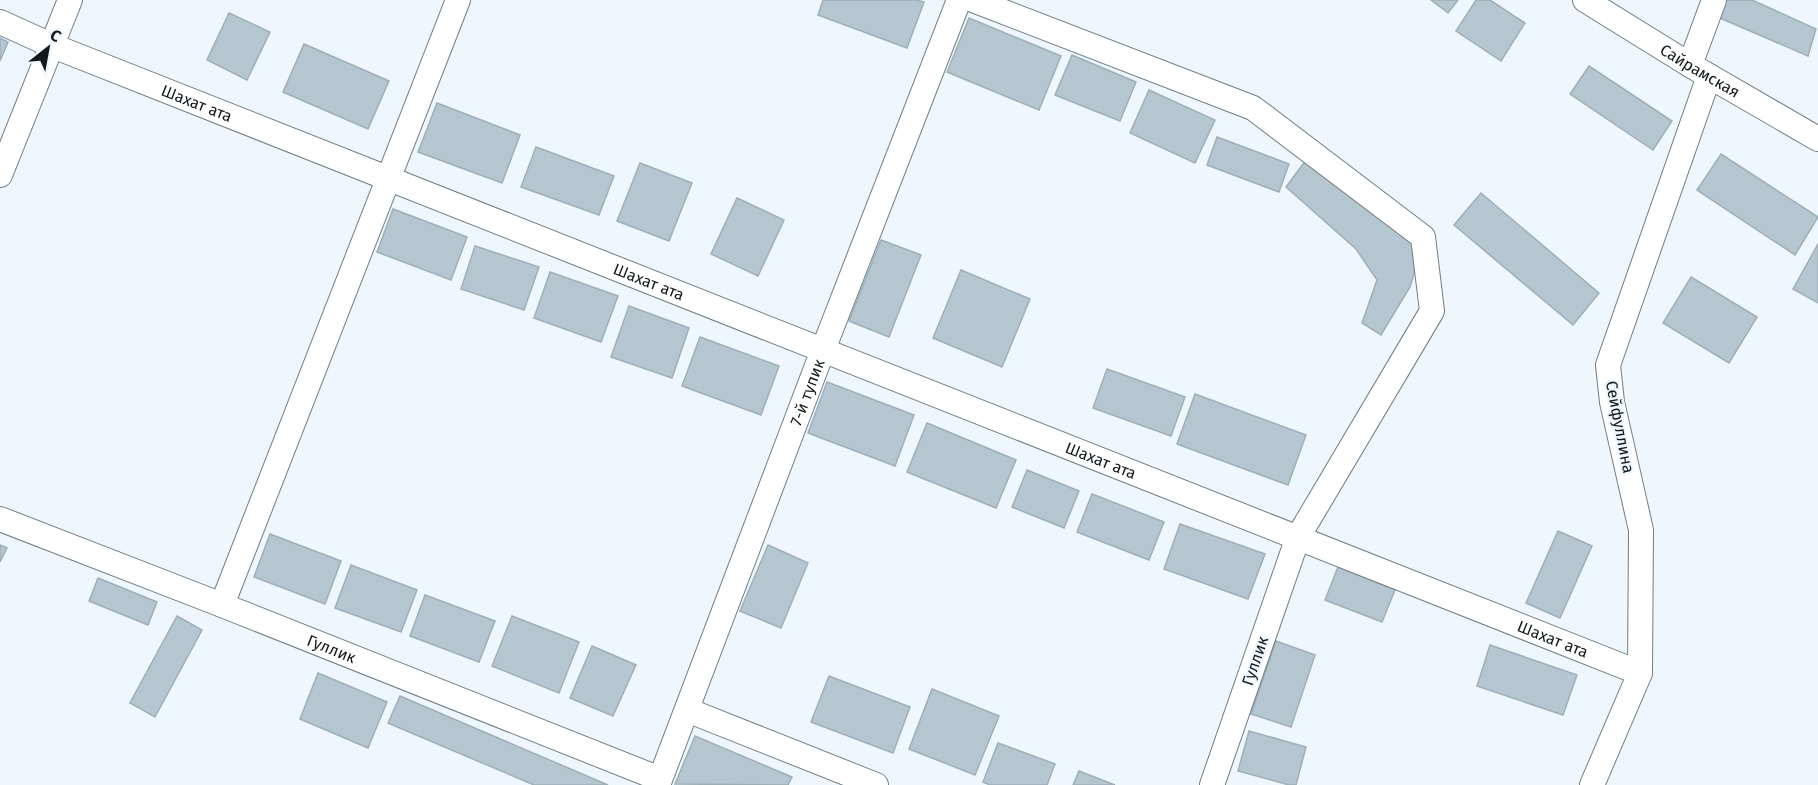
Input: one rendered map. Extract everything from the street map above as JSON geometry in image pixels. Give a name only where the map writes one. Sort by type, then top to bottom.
[{"type":"street","points":[[0,176],[70,0]]},
{"type":"street","points":[[222,604],[458,0]]},
{"type":"street","name":"7-й тупик","points":[[659,782],[959,0]]},
{"type":"street","points":[[973,0],[1253,108],[1423,237],[1432,311],[1298,537]]},
{"type":"street","name":"Сайрамская","points":[[1585,0],[1699,71],[1818,139]]},
{"type":"street","name":"Сейфуллина","points":[[1592,785],[1640,673],[1641,530],[1612,402],[1608,365],[1699,71],[1714,0]]},
{"type":"street","name":"Шахат ата","points":[[0,22],[53,46],[1640,673]]},
{"type":"street","name":"Гуллик","points":[[0,519],[222,604],[659,782]]},
{"type":"street","name":"Гуллик","points":[[1212,785],[1298,537]]},
{"type":"street","points":[[687,710],[876,785]]},
{"type":"building","points":[[823,0],[917,0],[924,2],[907,48],[818,15]]},
{"type":"building","points":[[1431,0],[1458,0],[1448,13]]},
{"type":"building","points":[[1476,0],[1490,0],[1525,23],[1501,61],[1456,31]]},
{"type":"building","points":[[1720,0],[1752,0],[1816,29],[1808,56],[1713,15]]},
{"type":"building","points":[[229,13],[270,32],[247,80],[207,60]]},
{"type":"building","points":[[969,18],[1061,56],[1039,110],[947,72]]},
{"type":"building","points":[[0,38],[8,42],[0,61]]},
{"type":"building","points":[[304,44],[389,81],[368,129],[283,92]]},
{"type":"building","points":[[1072,55],[1136,82],[1120,121],[1055,95]]},
{"type":"building","points":[[1589,66],[1672,121],[1653,150],[1570,94]]},
{"type":"building","points":[[1149,90],[1215,120],[1195,163],[1130,133]]},
{"type":"building","points":[[437,103],[520,135],[502,183],[418,152]]},
{"type":"building","points":[[1217,137],[1289,164],[1279,192],[1207,165]]},
{"type":"building","points":[[536,147],[614,176],[599,215],[521,187]]},
{"type":"building","points":[[1721,154],[1818,217],[1795,255],[1697,190]]},
{"type":"building","points":[[1306,160],[1414,242],[1417,264],[1410,287],[1381,335],[1362,323],[1377,280],[1356,249],[1286,187]]},
{"type":"building","points":[[640,163],[692,183],[669,241],[617,221]]},
{"type":"building","points":[[1481,193],[1599,293],[1573,325],[1454,225]]},
{"type":"building","points":[[737,198],[784,220],[758,276],[711,254]]},
{"type":"building","points":[[393,209],[467,237],[451,280],[377,252]]},
{"type":"building","points":[[881,240],[921,255],[889,337],[849,321]]},
{"type":"building","points":[[1818,244],[1818,303],[1793,289]]},
{"type":"building","points":[[475,246],[539,267],[524,310],[461,289]]},
{"type":"building","points":[[961,270],[1030,299],[1002,367],[933,338]]},
{"type":"building","points":[[550,272],[618,296],[601,342],[534,318]]},
{"type":"building","points":[[1691,277],[1757,317],[1729,363],[1663,323]]},
{"type":"building","points":[[629,306],[689,328],[672,378],[611,357]]},
{"type":"building","points":[[700,337],[779,366],[761,415],[682,386]]},
{"type":"building","points":[[1107,369],[1185,397],[1171,436],[1093,408]]},
{"type":"building","points":[[827,382],[914,415],[895,466],[808,433]]},
{"type":"building","points":[[1195,394],[1306,435],[1288,485],[1177,444]]},
{"type":"building","points":[[927,423],[1016,460],[996,508],[907,472]]},
{"type":"building","points":[[1027,470],[1079,491],[1064,528],[1012,507]]},
{"type":"building","points":[[1092,494],[1164,522],[1149,560],[1077,532]]},
{"type":"building","points":[[1180,524],[1265,554],[1248,599],[1164,569]]},
{"type":"building","points":[[1558,531],[1592,546],[1560,618],[1526,603]]},
{"type":"building","points":[[270,534],[341,561],[325,604],[254,577]]},
{"type":"building","points":[[0,545],[7,548],[0,562]]},
{"type":"building","points":[[768,545],[808,563],[781,628],[740,611]]},
{"type":"building","points":[[351,565],[417,590],[401,632],[335,608]]},
{"type":"building","points":[[1338,567],[1395,590],[1382,622],[1325,600]]},
{"type":"building","points":[[98,578],[157,602],[148,625],[89,601]]},
{"type":"building","points":[[425,595],[495,621],[479,662],[410,636]]},
{"type":"building","points":[[177,616],[202,630],[155,717],[130,703]]},
{"type":"building","points":[[512,616],[579,642],[559,693],[492,666]]},
{"type":"building","points":[[1276,641],[1315,655],[1291,727],[1251,714]]},
{"type":"building","points":[[1490,645],[1577,675],[1563,715],[1477,686]]},
{"type":"building","points":[[592,646],[636,665],[613,716],[570,698]]},
{"type":"building","points":[[318,673],[387,702],[368,748],[300,719]]},
{"type":"building","points":[[829,676],[910,707],[893,753],[811,722]]},
{"type":"building","points":[[932,689],[999,716],[975,775],[909,749]]},
{"type":"building","points":[[400,696],[608,785],[534,785],[388,723]]},
{"type":"building","points":[[1249,731],[1306,747],[1296,785],[1238,771]]},
{"type":"building","points":[[695,736],[792,777],[788,785],[675,784]]},
{"type":"building","points":[[998,743],[1055,764],[1047,785],[990,785],[983,782]]},
{"type":"building","points":[[1079,771],[1115,785],[1073,785]]}]
